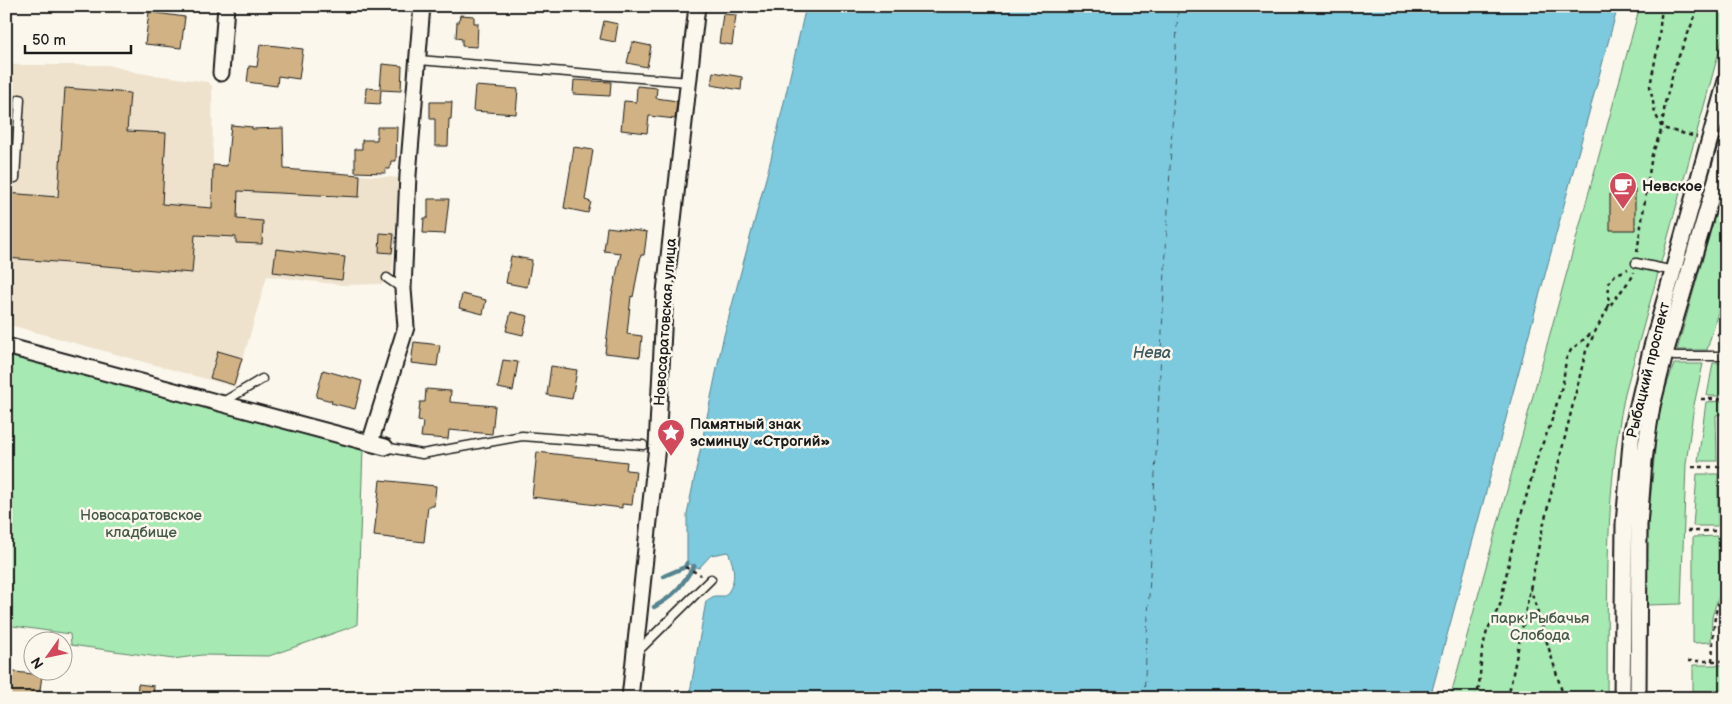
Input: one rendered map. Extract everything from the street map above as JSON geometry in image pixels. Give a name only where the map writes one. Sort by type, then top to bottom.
[{"type":"street","points":[[221,73],[226,6]]},
{"type":"street","points":[[370,443],[406,327],[403,289],[408,175],[422,6]]},
{"type":"street","name":"Новосаратовская улица","points":[[630,698],[641,612],[657,446],[665,292],[697,6]]},
{"type":"street","name":"Рыбацкий проспект","points":[[1638,698],[1639,525],[1644,461],[1658,352],[1673,271],[1704,139],[1726,81]]},
{"type":"street","name":"Рыбацкий проспект","points":[[1622,698],[1624,524],[1628,459],[1638,402],[1688,275],[1726,145]]},
{"type":"street","points":[[6,346],[386,446]]},
{"type":"lane","points":[[419,60],[689,82]]},
{"type":"lane","points":[[6,178],[16,178],[20,99]]},
{"type":"lane","points":[[1704,139],[1726,145]]},
{"type":"lane","points":[[1636,263],[1688,275]]},
{"type":"lane","points":[[387,278],[403,289]]},
{"type":"lane","points":[[1658,352],[1675,356],[1726,356]]},
{"type":"lane","points":[[222,403],[262,379]]},
{"type":"lane","points":[[386,446],[422,454],[522,436],[644,445]]},
{"type":"lane","points":[[634,655],[711,578]]},
{"type":"path","points":[[1662,6],[1658,46],[1650,86],[1655,113],[1662,128]]},
{"type":"path","points":[[1608,308],[1609,282],[1625,270],[1635,268],[1652,155],[1662,128],[1665,103],[1676,66],[1699,6]]},
{"type":"path","points":[[1662,128],[1704,139]]},
{"type":"path","points":[[1508,698],[1530,586],[1586,352],[1608,308],[1633,276]]},
{"type":"path","points":[[1717,336],[1726,327]]},
{"type":"path","points":[[1476,698],[1482,650],[1487,631],[1500,604],[1513,543],[1539,452],[1550,426],[1563,383],[1566,359],[1571,350],[1596,330]]},
{"type":"path","points":[[1701,399],[1726,399]]},
{"type":"path","points":[[1692,467],[1726,467]]},
{"type":"path","points":[[1688,530],[1726,531]]},
{"type":"path","points":[[685,567],[698,574]]},
{"type":"path","points":[[1530,586],[1564,698]]},
{"type":"path","points":[[1712,661],[1715,618],[1721,595],[1726,591]]},
{"type":"path","points":[[1688,661],[1726,661]]},
{"type":"shaded area","points":[[6,65],[108,65],[139,73],[208,82],[212,86],[213,164],[400,178],[392,273],[382,284],[342,285],[267,276],[235,387],[6,324]]},
{"type":"green space","name":"парк Рыбачья Слобода","points":[[1640,6],[1726,6],[1726,26],[1625,393],[1618,431],[1610,507],[1607,698],[1450,698]]},
{"type":"green space","points":[[1726,176],[1726,284],[1707,350],[1677,350]]},
{"type":"green space","name":"Новосаратовское кладбище","points":[[6,354],[363,449],[357,625],[269,656],[202,655],[173,659],[72,645],[72,632],[56,632],[6,625]]},
{"type":"green space","points":[[1713,363],[1720,363],[1724,366],[1724,396],[1707,396]]},
{"type":"green space","points":[[1674,364],[1703,364],[1694,405],[1686,464],[1681,604],[1647,605],[1648,525],[1657,427],[1664,393]]},
{"type":"green space","points":[[1725,401],[1725,414],[1716,415],[1717,461],[1698,461],[1706,402]]},
{"type":"green space","points":[[1697,474],[1718,474],[1718,526],[1693,526]]},
{"type":"green space","points":[[1718,536],[1719,595],[1712,617],[1711,642],[1693,643],[1693,537]]},
{"type":"green space","points":[[1693,665],[1726,665],[1726,691],[1693,691]]},
{"type":"water","name":"Нева","points":[[806,6],[1618,6],[1430,698],[689,698],[706,601],[714,596],[725,596],[732,586],[734,575],[728,552],[711,555],[699,568],[687,563],[687,514],[723,339],[771,159]]},
{"type":"building","points":[[149,12],[185,17],[181,48],[145,44]]},
{"type":"building","points":[[723,14],[736,15],[732,45],[719,43]]},
{"type":"building","points":[[460,15],[474,16],[474,23],[478,23],[477,47],[462,46],[462,39],[456,38],[457,22],[459,22]]},
{"type":"building","points":[[604,21],[618,24],[615,42],[600,39]]},
{"type":"building","points":[[632,42],[651,46],[647,67],[627,63]]},
{"type":"building","points":[[260,44],[303,49],[299,79],[278,76],[277,86],[247,82],[249,66],[257,67]]},
{"type":"building","points":[[382,64],[402,66],[401,91],[381,90],[380,104],[365,103],[366,88],[380,89]]},
{"type":"building","points":[[713,72],[742,77],[741,90],[711,85]]},
{"type":"building","points":[[574,80],[611,82],[610,96],[573,94]]},
{"type":"building","points":[[475,86],[518,89],[516,114],[473,111]]},
{"type":"building","points":[[637,86],[657,88],[656,98],[677,101],[675,119],[649,116],[647,133],[621,130],[624,101],[636,102]]},
{"type":"building","points":[[65,88],[130,93],[127,131],[166,133],[162,204],[212,208],[213,165],[227,166],[231,125],[252,127],[252,129],[283,128],[284,169],[360,175],[359,197],[238,191],[237,219],[263,221],[262,244],[236,243],[236,237],[195,235],[192,273],[6,258],[6,193],[58,197]]},
{"type":"building","points":[[430,102],[452,102],[448,146],[435,146],[435,119],[430,119]]},
{"type":"building","points":[[377,127],[397,127],[396,161],[391,161],[390,169],[385,169],[385,173],[355,172],[355,149],[362,149],[362,140],[377,140]]},
{"type":"building","points":[[574,147],[593,150],[585,200],[591,202],[588,213],[564,208]]},
{"type":"building","name":"Невское","points":[[1610,189],[1635,189],[1635,230],[1610,230]]},
{"type":"building","points":[[428,199],[449,199],[445,234],[423,233],[424,218],[428,218]]},
{"type":"building","points":[[607,227],[647,232],[644,255],[641,255],[633,297],[631,296],[627,334],[642,336],[640,357],[605,353],[612,295],[621,253],[604,251]]},
{"type":"building","points":[[380,233],[394,234],[392,253],[379,252]]},
{"type":"building","points":[[276,249],[345,257],[342,280],[273,272]]},
{"type":"building","points":[[511,256],[532,260],[527,287],[506,283]]},
{"type":"building","points":[[462,294],[486,300],[483,314],[459,308]]},
{"type":"building","points":[[511,312],[528,316],[523,335],[506,331]]},
{"type":"building","points":[[414,342],[440,345],[437,366],[411,363]]},
{"type":"building","points":[[218,351],[242,358],[234,385],[210,378]]},
{"type":"building","points":[[503,360],[518,362],[513,391],[498,388]]},
{"type":"building","points":[[551,366],[577,370],[572,399],[547,395]]},
{"type":"building","points":[[323,370],[362,381],[355,409],[316,397]]},
{"type":"building","points":[[426,389],[451,391],[450,402],[495,406],[492,434],[449,430],[448,439],[421,437],[423,422],[418,421],[420,402],[425,402]]},
{"type":"building","points":[[537,452],[627,462],[626,470],[636,471],[632,505],[622,504],[622,508],[532,497]]},
{"type":"building","points":[[380,480],[436,486],[434,506],[428,506],[424,542],[374,536]]},
{"type":"building","points":[[6,671],[22,673],[22,682],[41,682],[39,698],[6,698]]},
{"type":"building","points":[[138,684],[154,686],[153,698],[137,698]]},
{"type":"waterway","points":[[664,576],[685,567],[687,563]]},
{"type":"waterway","points":[[654,607],[677,590],[694,566]]},
{"type":"ferry route","points":[[1144,698],[1178,6]]},
{"type":"place","name":"Невское","points":[[1623,210]]},
{"type":"place","name":"Памятный знак эсминцу «Строгий»","points":[[671,457]]}]
